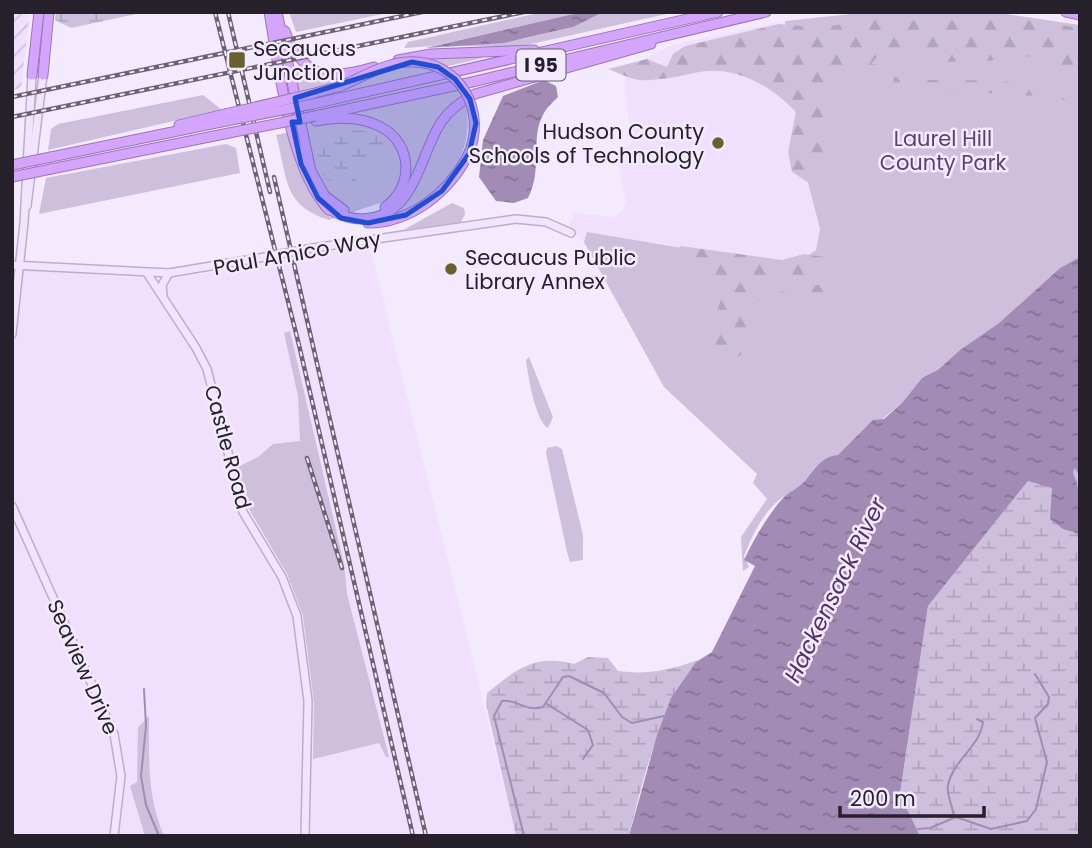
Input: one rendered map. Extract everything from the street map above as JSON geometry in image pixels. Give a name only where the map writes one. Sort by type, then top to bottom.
[{"type":"highway","points":[[32,75],[39,12]]},
{"type":"highway","points":[[43,75],[49,12]]},
{"type":"highway","points":[[269,12],[301,164],[311,186],[325,206],[337,216],[356,222],[374,223],[399,218],[437,195],[467,157],[475,132],[473,108],[462,86],[442,69],[425,63],[403,62],[312,99]]},
{"type":"highway","points":[[278,12],[298,59],[313,70],[331,75],[354,73],[424,55],[515,52],[597,41]]},
{"type":"highway","points":[[12,177],[280,123],[316,118],[356,120],[387,131],[403,150],[407,167],[404,183],[397,196],[383,208],[354,213],[340,208],[325,196],[315,181],[307,155],[278,12]]},
{"type":"highway","name":"I 95","points":[[12,165],[138,140],[312,99],[597,41],[719,12]]},
{"type":"highway","name":"I 95","points":[[316,118],[766,12]]},
{"type":"highway","points":[[1066,12],[1080,15]]},
{"type":"highway","points":[[325,206],[343,215],[361,219],[378,216],[393,209],[412,186],[443,118],[475,94],[666,40],[699,26]]},
{"type":"street","points":[[24,223],[32,75]]},
{"type":"street","points":[[12,334],[16,265],[43,75]]},
{"type":"street","name":"Paul Amico Way","points":[[16,265],[169,273],[313,248],[516,219],[546,222],[571,233]]},
{"type":"street","name":"Castle Road","points":[[146,273],[207,369],[243,512],[282,577],[298,616],[309,701],[304,836]]},
{"type":"street","points":[[163,296],[162,285],[169,273]]},
{"type":"street","name":"Seaview Drive","points":[[12,506],[114,734],[121,776],[114,836]]},
{"type":"highlighted area","points":[[412,62],[438,67],[455,79],[470,99],[476,123],[469,154],[442,191],[406,215],[368,223],[341,218],[318,198],[301,164],[292,122],[300,122],[295,98]]},
{"type":"shaded area","points":[[12,12],[30,12],[21,88],[12,90]]},
{"type":"shaded area","name":"Hudson County Schools of Technology","points":[[785,21],[794,106],[805,143],[804,167],[820,229],[816,249],[806,257],[777,264],[587,232],[584,242],[569,226],[575,213],[614,217],[623,210],[626,200],[617,159],[621,151],[632,143],[624,87],[627,68],[671,45]]},
{"type":"shaded area","points":[[370,245],[516,836],[12,836],[12,289],[25,270],[165,280]]},
{"type":"green space","points":[[56,12],[145,12],[71,28],[55,20]]},
{"type":"green space","points":[[289,12],[392,12],[296,32]]},
{"type":"green space","points":[[543,12],[582,12],[433,46],[404,48],[408,42]]},
{"type":"green space","points":[[676,12],[522,46],[455,46],[523,39],[573,27],[598,13]]},
{"type":"green space","name":"Laurel Hill County Park","points":[[870,12],[1000,13],[1080,25],[1080,257],[1060,268],[999,323],[960,350],[938,371],[922,378],[902,403],[838,455],[822,461],[802,484],[773,506],[750,541],[744,556],[749,567],[743,571],[741,537],[767,499],[753,483],[757,474],[664,387],[584,242],[587,232],[777,264],[806,257],[816,250],[820,229],[804,167],[805,143],[794,106],[785,21]]},
{"type":"green space","points":[[890,12],[1036,21],[1080,28],[1080,63],[1076,70],[1080,80],[1046,69],[1060,65],[1059,61],[1052,57],[1001,56],[991,61],[967,60],[930,64],[909,51],[877,57],[871,64],[890,66],[910,73],[858,71],[842,77],[820,92],[816,101],[827,114],[829,141],[824,160],[809,183],[792,172],[788,152],[796,112],[764,86],[726,72],[699,72],[639,80],[608,69],[647,59],[667,67],[673,54],[685,46],[779,24],[819,28],[874,19]]},
{"type":"green space","points":[[464,54],[483,58],[448,66],[465,101],[468,125],[459,159],[439,187],[393,216],[386,201],[329,220],[314,214],[295,198],[289,188],[276,135],[305,129],[292,68],[301,66],[326,77],[423,56]]},
{"type":"green space","points":[[894,77],[991,81],[1038,88],[1060,96],[1080,110],[1080,118],[1038,96],[893,87]]},
{"type":"green space","points":[[203,95],[222,110],[48,150],[51,129],[58,124]]},
{"type":"green space","points":[[355,130],[381,136],[390,149],[356,166],[355,203],[348,198],[347,177],[334,182],[325,179],[314,140],[317,136]]},
{"type":"green space","points":[[226,144],[236,148],[240,173],[39,214],[46,178]]},
{"type":"green space","points":[[452,203],[464,208],[465,214],[461,222],[403,230]]},
{"type":"green space","points":[[681,246],[782,260],[804,254],[839,259],[809,274],[748,285],[776,293],[844,280],[839,296],[805,293],[744,304],[745,315],[753,328],[744,353],[737,357],[707,340],[693,349],[716,315],[722,296],[731,284],[711,285],[706,275],[680,261],[676,252]]},
{"type":"green space","points":[[290,331],[344,564],[347,594],[389,757],[386,757],[379,743],[313,759],[314,703],[303,616],[287,574],[249,509],[236,468],[258,457],[273,444],[300,441],[298,396],[284,333]]},
{"type":"green space","points":[[529,357],[553,417],[548,428],[539,417],[533,397],[526,360]]},
{"type":"green space","points":[[1080,439],[1080,836],[920,836],[907,809],[898,808],[928,606],[1028,481]]},
{"type":"green space","points":[[556,446],[562,449],[583,535],[583,560],[570,562],[567,552],[546,453],[547,448]]},
{"type":"green space","points":[[588,657],[608,658],[618,671],[639,672],[668,669],[698,660],[673,701],[654,744],[629,836],[516,836],[486,704],[487,693],[517,671],[537,662],[560,661],[574,664]]},
{"type":"green space","points":[[149,716],[152,792],[164,836],[145,836],[130,786],[137,782],[138,727]]},
{"type":"water","points":[[582,12],[603,12],[573,27],[504,43],[426,48]]},
{"type":"water","points":[[544,80],[556,86],[558,97],[546,110],[539,124],[535,176],[528,198],[514,203],[496,201],[479,177],[483,140],[503,96]]},
{"type":"water","name":"Hackensack River","points":[[1080,257],[1080,477],[1075,468],[1073,472],[1080,495],[1080,534],[1063,529],[1050,519],[1052,488],[1028,481],[928,606],[898,807],[907,809],[920,836],[629,836],[657,735],[671,698],[696,662],[712,652],[755,566],[744,560],[777,505],[803,483],[818,464],[838,455],[873,420],[884,419],[902,403],[922,378],[938,370],[960,350],[999,323],[1060,268]]},
{"type":"waterway","points":[[918,829],[930,828],[956,817],[991,829],[1027,821],[1036,809],[1047,762],[1035,718],[1048,704],[1049,697],[1035,674]]},
{"type":"waterway","points":[[524,836],[494,716],[502,701],[531,708],[543,707],[563,677],[569,676],[604,693],[622,717],[632,723],[664,716]]},
{"type":"waterway","points":[[144,689],[146,726],[141,776],[146,805],[159,836]]},
{"type":"waterway","points":[[547,704],[588,730],[593,745],[583,759]]},
{"type":"waterway","points":[[954,817],[948,785],[955,768],[981,731],[983,722],[977,719]]},
{"type":"railway","points":[[215,12],[299,345],[413,836]]},
{"type":"railway","points":[[228,12],[270,192]]},
{"type":"railway","points":[[12,97],[422,12]]},
{"type":"railway","points":[[12,117],[524,12]]},
{"type":"railway","points":[[274,177],[426,836]]},
{"type":"railway","points":[[307,458],[342,568]]},
{"type":"place","name":"Secaucus Junction","points":[[237,60]]},
{"type":"place","name":"Hudson County Schools of Technology","points":[[718,143]]},
{"type":"place","name":"Secaucus Public Library Annex","points":[[451,269]]}]
